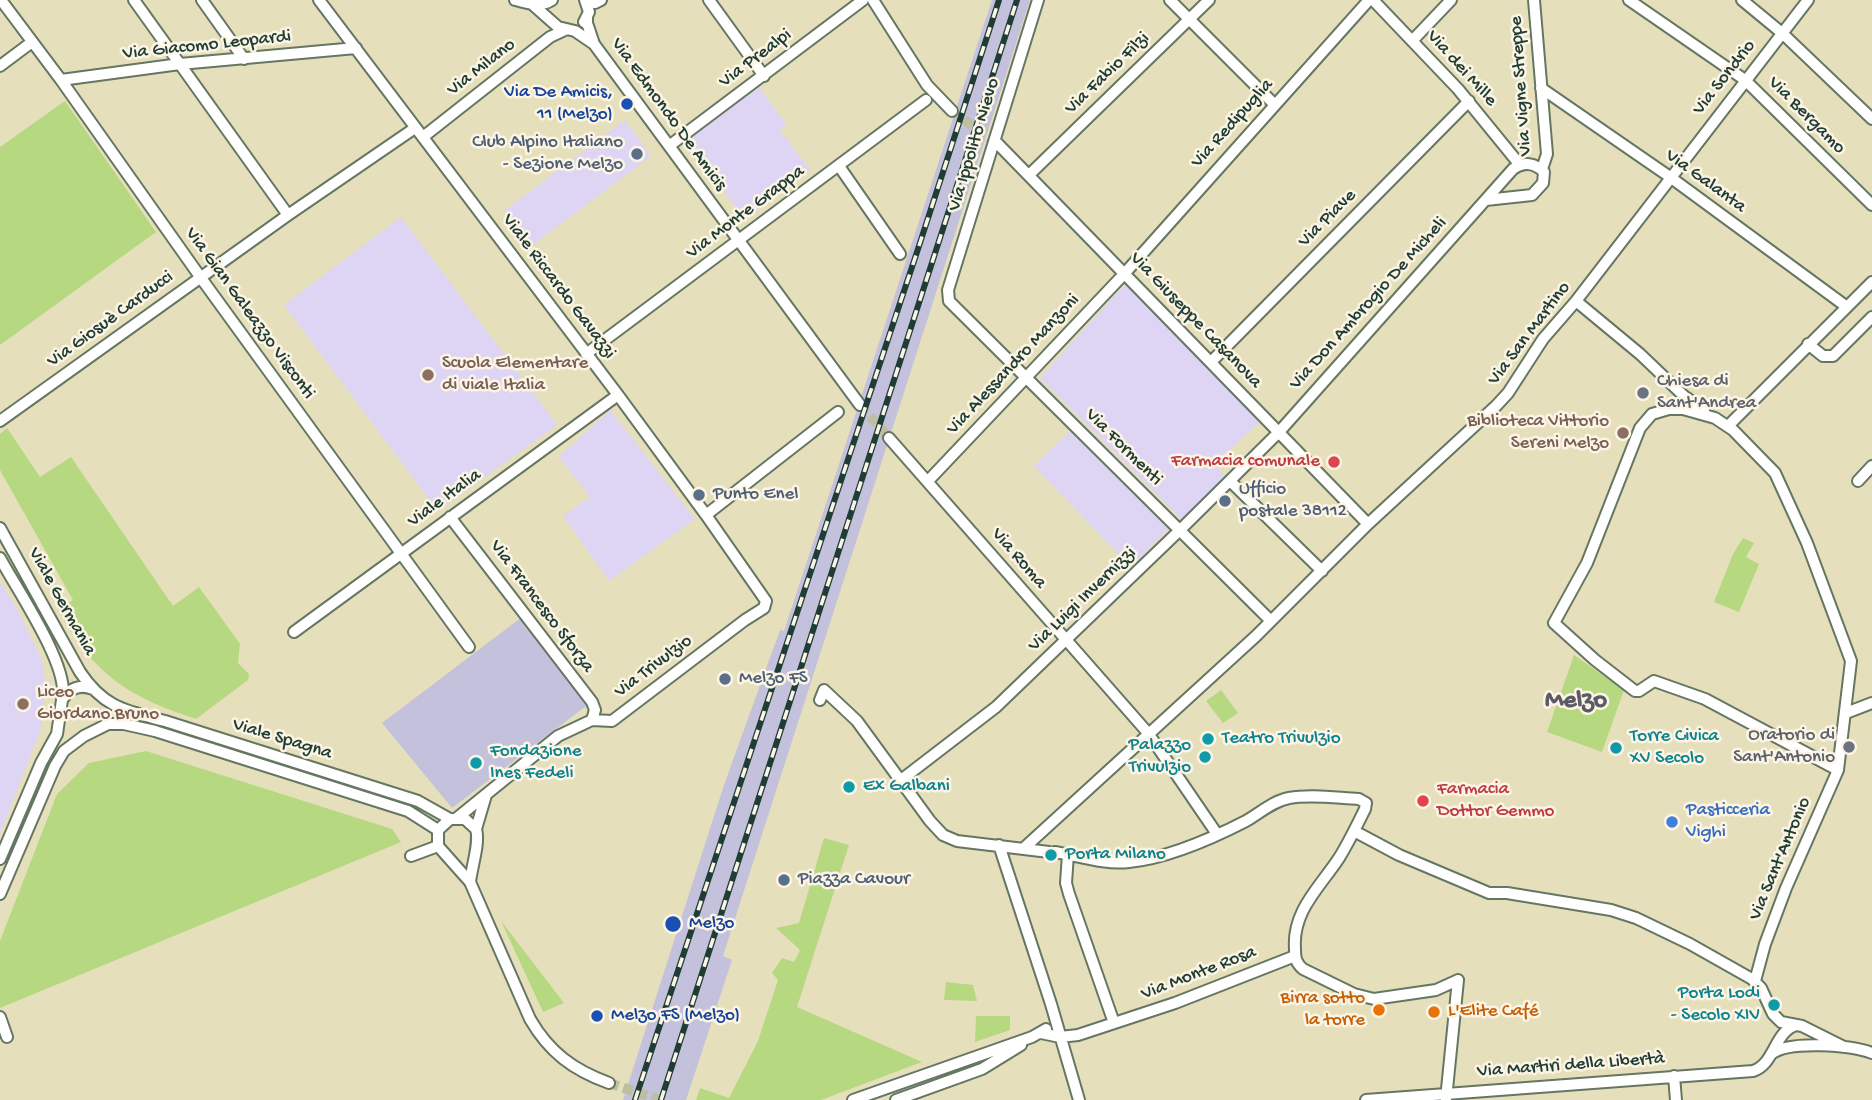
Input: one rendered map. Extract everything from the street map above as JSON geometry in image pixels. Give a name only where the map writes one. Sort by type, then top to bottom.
[{"type":"street","name":"Via Gian Galeazzo Visconti","points":[[1,0],[468,648]]},
{"type":"street","points":[[134,0],[288,215]]},
{"type":"street","points":[[202,0],[244,59]]},
{"type":"street","name":"Viale Riccardo Gavazzi","points":[[319,0],[618,395],[765,599]]},
{"type":"street","points":[[515,0],[532,5],[545,4],[552,0]]},
{"type":"street","points":[[552,0],[549,12],[554,23]]},
{"type":"street","points":[[586,0],[595,3],[601,0]]},
{"type":"street","name":"Via Edmondo De Amicis","points":[[586,0],[589,9],[587,23],[594,44],[739,240]]},
{"type":"street","points":[[709,0],[764,76]]},
{"type":"street","name":"Via Prealpi","points":[[669,146],[863,0]]},
{"type":"street","points":[[873,0],[927,85],[952,111]]},
{"type":"street","name":"Via Ippolito Nievo","points":[[949,301],[952,278],[1038,0]]},
{"type":"street","points":[[1170,0],[1274,104]]},
{"type":"street","name":"Via Fabio Filzi","points":[[1031,173],[1209,0]]},
{"type":"street","name":"Via dei Mille","points":[[1371,0],[1469,101],[1520,165]]},
{"type":"street","name":"Via Redipuglia","points":[[1125,273],[1274,104],[1371,0]]},
{"type":"street","points":[[1412,41],[1451,0]]},
{"type":"street","name":"Via Vigne Streppe","points":[[1534,0],[1547,154],[1542,169]]},
{"type":"street","name":"Via Bergamo","points":[[1629,0],[1745,80],[1872,205]]},
{"type":"street","points":[[1742,0],[1782,33],[1872,119]]},
{"type":"street","name":"Via Sondrio","points":[[1670,177],[1808,0]]},
{"type":"street","name":"Via Edmondo De Amicis","points":[[532,5],[554,23],[594,44]]},
{"type":"street","name":"Via Milano","points":[[423,137],[550,37],[580,26],[587,17]]},
{"type":"street","points":[[0,66],[33,42]]},
{"type":"street","name":"Via Giacomo Leopardi","points":[[61,80],[180,64],[356,48]]},
{"type":"street","name":"Via Galanta","points":[[1541,88],[1670,177],[1847,307]]},
{"type":"street","name":"Via Monte Grappa","points":[[586,354],[926,100]]},
{"type":"street","name":"Via Piave","points":[[1211,362],[1469,101]]},
{"type":"street","name":"Via Giosuè Carducci","points":[[2,416],[415,128]]},
{"type":"street","name":"Via Giuseppe Casanova","points":[[997,143],[1368,524]]},
{"type":"street","points":[[1486,200],[1532,195],[1539,189],[1545,174],[1542,169],[1534,165],[1520,165]]},
{"type":"street","name":"Via Don Ambrogio De Micheli","points":[[1279,432],[1520,165]]},
{"type":"street","points":[[839,166],[900,254]]},
{"type":"street","name":"Via San Martino","points":[[1024,848],[1271,621],[1368,524],[1498,404],[1543,339],[1576,301],[1670,177]]},
{"type":"street","points":[[739,240],[859,405]]},
{"type":"street","name":"Via Alessandro Manzoni","points":[[928,481],[1125,273]]},
{"type":"street","points":[[1728,426],[1872,282]]},
{"type":"street","name":"Via Formenti","points":[[949,301],[1271,621]]},
{"type":"street","name":"Via Sant'Antonio","points":[[1576,301],[1640,354],[1684,396],[1728,426],[1775,472],[1807,543],[1851,661],[1838,770],[1782,898],[1755,982]]},
{"type":"street","points":[[1808,344],[1820,355],[1833,356],[1872,317]]},
{"type":"street","name":"Viale Italia","points":[[294,632],[618,395]]},
{"type":"street","points":[[1710,416],[1679,408],[1669,409],[1652,414],[1643,424],[1584,569],[1554,623],[1633,690],[1639,691],[1654,681],[1705,699],[1838,770]]},
{"type":"street","points":[[706,515],[838,412]]},
{"type":"street","name":"Via Luigi Invernizzi","points":[[901,780],[989,713],[1181,530],[1279,432]]},
{"type":"street","name":"Via Roma","points":[[889,438],[1149,733],[1217,834]]},
{"type":"street","points":[[1858,481],[1872,466]]},
{"type":"street","points":[[1230,481],[1322,571]]},
{"type":"street","name":"Via Francesco Sforza","points":[[450,517],[592,702],[595,710],[592,720]]},
{"type":"street","name":"Viale Germania","points":[[0,528],[77,667],[99,694]]},
{"type":"street","name":"Viale Germania","points":[[0,558],[54,655],[62,679],[62,699]]},
{"type":"street","name":"Via Trivulzio","points":[[454,818],[558,736],[592,720],[612,721],[764,608],[765,599]]},
{"type":"street","points":[[0,859],[38,768],[57,734],[62,699],[76,688],[86,687],[99,694],[107,713],[104,722],[73,743],[57,761],[0,894]]},
{"type":"street","points":[[820,700],[824,690],[844,706],[930,821],[945,836],[957,841],[1127,863],[1173,851],[1217,834],[1289,798],[1359,799],[1366,803],[1354,831],[1300,915],[1294,938],[1295,956],[1303,969],[1354,994],[1374,999],[1426,992],[1458,980],[1446,1097]]},
{"type":"street","name":"Viale Spagna","points":[[99,694],[123,711],[165,721],[418,801],[454,818]]},
{"type":"street","points":[[1846,713],[1872,703]]},
{"type":"street","points":[[60,715],[70,731],[81,734],[93,731]]},
{"type":"street","name":"Viale Spagna","points":[[93,731],[108,724],[155,731],[408,811],[438,830]]},
{"type":"street","points":[[470,881],[478,842],[476,829],[486,795]]},
{"type":"street","points":[[476,829],[465,819],[454,818],[438,830],[438,846],[470,881],[538,1033],[565,1062],[585,1074],[609,1083]]},
{"type":"street","points":[[1354,831],[1399,855],[1489,893],[1507,893],[1629,914],[1690,944],[1755,982],[1774,1017],[1844,1046],[1872,1053]]},
{"type":"street","points":[[999,845],[1079,1100]]},
{"type":"street","points":[[411,856],[438,846]]},
{"type":"street","points":[[446,856],[462,859],[475,849]]},
{"type":"street","points":[[1068,854],[1066,883],[1114,1023]]},
{"type":"street","name":"Via Monte Rosa","points":[[1060,1037],[1076,1035],[1175,1003],[1295,956]]},
{"type":"street","points":[[0,1017],[7,1038]]},
{"type":"street","points":[[896,1100],[982,1069],[1056,1020]]},
{"type":"street","points":[[1791,1026],[1801,1026],[1808,1031],[1809,1038],[1805,1045],[1780,1049],[1771,1054],[1791,1026]]},
{"type":"street","points":[[1801,1026],[1792,1028],[1788,1035],[1791,1043],[1799,1046],[1844,1046]]},
{"type":"street","points":[[853,1100],[1036,1035],[1060,1037]]},
{"type":"street","name":"Via Martiri della Libertà","points":[[1366,1100],[1446,1097],[1753,1071],[1761,1067],[1771,1054]]},
{"type":"street","points":[[1674,1076],[1676,1100]]},
{"type":"shaded area","points":[[992,0],[1030,0],[723,956],[732,960],[686,1100],[623,1100],[724,785],[780,630],[784,631]]},
{"type":"shaded area","points":[[759,87],[786,124],[780,130],[810,170],[745,220],[686,140]]},
{"type":"shaded area","points":[[625,120],[651,156],[530,247],[504,211]]},
{"type":"shaded area","name":"Scuola Elementare di viale Italia","points":[[401,217],[557,425],[438,511],[284,305]]},
{"type":"shaded area","points":[[1126,283],[1264,418],[1214,464],[1226,477],[1181,519],[1040,378]]},
{"type":"shaded area","points":[[610,410],[695,519],[609,581],[563,516],[590,497],[559,457]]},
{"type":"shaded area","points":[[1070,431],[1169,528],[1131,567],[1034,466]]},
{"type":"shaded area","name":"Liceo Giordano Bruno","points":[[0,582],[16,607],[41,658],[46,685],[41,728],[0,834]]},
{"type":"shaded area","points":[[522,617],[590,703],[452,808],[382,723]]},
{"type":"green space","points":[[65,101],[156,232],[0,345],[0,147]]},
{"type":"green space","points":[[7,428],[40,477],[71,457],[173,606],[199,587],[240,644],[238,663],[249,674],[248,680],[196,719],[150,701],[99,667],[71,632],[58,609],[73,600],[0,470],[0,434]]},
{"type":"green space","points":[[1743,538],[1754,543],[1746,557],[1759,564],[1739,612],[1714,602],[1733,554]]},
{"type":"green space","points":[[1574,655],[1624,690],[1602,752],[1547,732]]},
{"type":"green space","points":[[1221,690],[1238,713],[1223,723],[1206,701]]},
{"type":"green space","points":[[146,751],[392,829],[401,842],[0,1008],[0,941],[57,794],[89,763]]},
{"type":"green space","points":[[824,838],[849,845],[797,1007],[922,1062],[821,1100],[696,1100],[700,1088],[729,1098],[758,1041],[778,980],[772,973],[782,958],[794,962],[800,950],[776,928],[799,923]]},
{"type":"green space","points":[[501,921],[564,1003],[543,1012]]},
{"type":"green space","points":[[946,982],[973,985],[977,1001],[944,1000]]},
{"type":"green space","points":[[976,1016],[1010,1016],[1010,1030],[975,1042]]},
{"type":"tunnel","points":[[952,111],[997,143]]},
{"type":"tunnel","points":[[860,405],[889,438]]},
{"type":"tunnel","points":[[609,1083],[660,1100]]},
{"type":"railway","points":[[635,1100],[999,0]]},
{"type":"railway","points":[[661,1100],[1017,0]]},
{"type":"place","name":"Via De Amicis, 11 (Melzo)","points":[[627,104]]},
{"type":"place","name":"Club Alpino Italiano - Sezione Melzo","points":[[637,154]]},
{"type":"place","name":"Scuola Elementare di viale Italia","points":[[428,375]]},
{"type":"place","name":"Chiesa di Sant'Andrea","points":[[1643,393]]},
{"type":"place","name":"Biblioteca Vittorio Sereni Melzo","points":[[1623,433]]},
{"type":"place","name":"Farmacia comunale","points":[[1334,462]]},
{"type":"place","name":"Punto Enel","points":[[699,495]]},
{"type":"place","name":"Ufficio postale 38112","points":[[1225,501]]},
{"type":"place","name":"Melzo FS","points":[[725,679]]},
{"type":"place","name":"Liceo Giordano Bruno","points":[[23,704]]},
{"type":"place","name":"Teatro Trivulzio","points":[[1208,739]]},
{"type":"place","name":"Oratorio di Sant'Antonio","points":[[1849,747]]},
{"type":"place","name":"Torre Civica XV Secolo","points":[[1616,748]]},
{"type":"place","name":"Palazzo Trivulzio","points":[[1205,757]]},
{"type":"place","name":"Fondazione Ines Fedeli","points":[[476,763]]},
{"type":"place","name":"Ex Galbani","points":[[849,787]]},
{"type":"place","name":"Farmacia Dottor Gemmo","points":[[1423,801]]},
{"type":"place","name":"Pasticceria Vighi","points":[[1672,822]]},
{"type":"place","name":"Porta Milano","points":[[1051,855]]},
{"type":"place","name":"Piazza Cavour","points":[[784,880]]},
{"type":"place","name":"Melzo","points":[[673,924]]},
{"type":"place","name":"Porta Lodi - Secolo XIV","points":[[1774,1005]]},
{"type":"place","name":"Birra sotto la torre","points":[[1379,1010]]},
{"type":"place","name":"L'Elite Café","points":[[1434,1012]]},
{"type":"place","name":"Melzo FS (Melzo)","points":[[597,1016]]},
{"type":"district","name":"Melzo","points":[[1576,702]]}]
